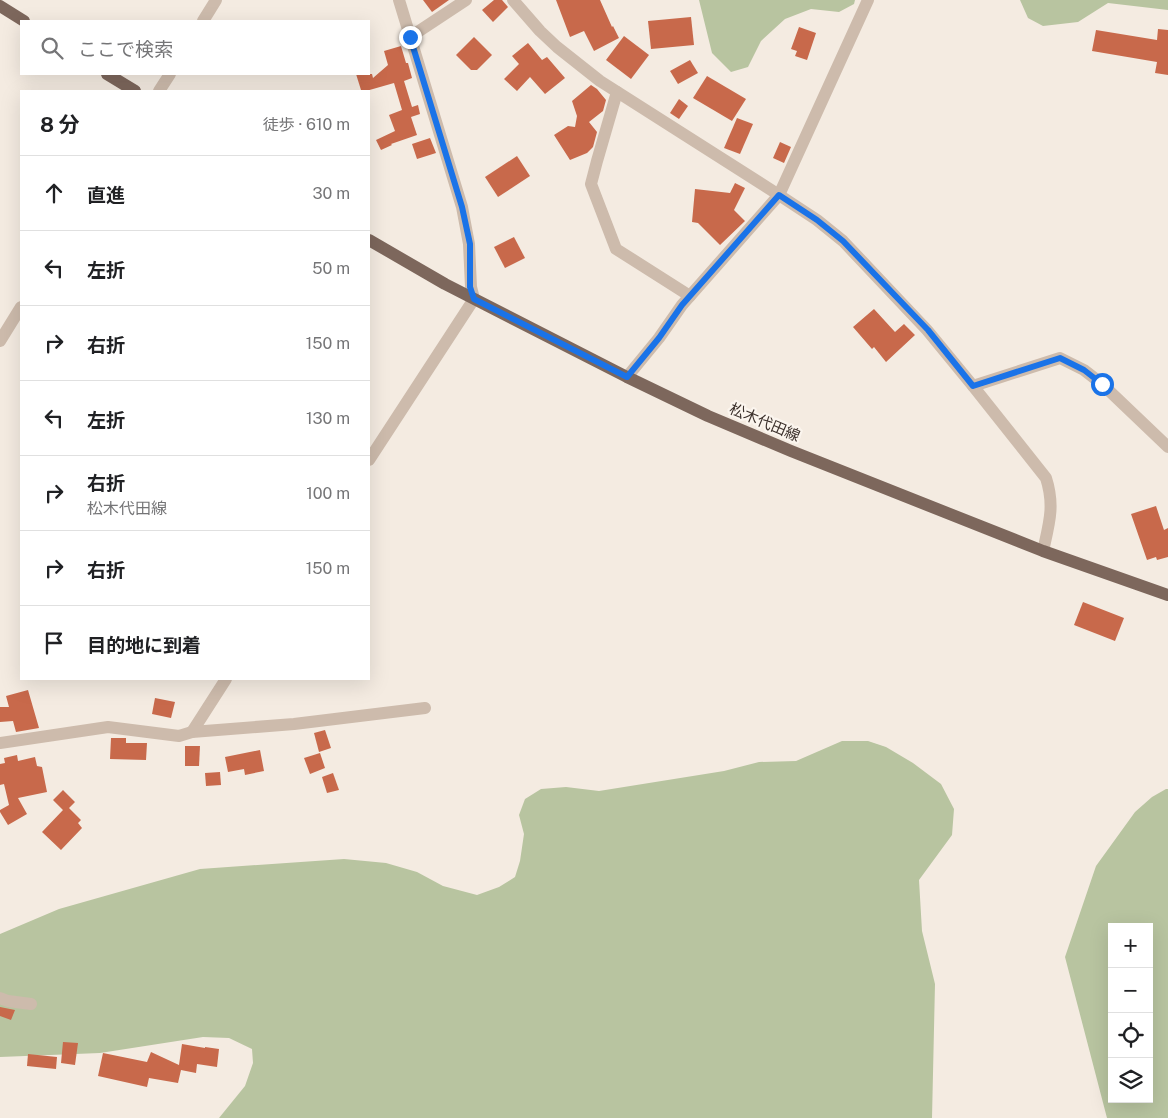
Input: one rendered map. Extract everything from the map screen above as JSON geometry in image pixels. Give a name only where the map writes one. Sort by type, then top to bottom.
[{"type":"main road","points":[[0,6],[22,20]]},
{"type":"main road","points":[[109,75],[132,90]]},
{"type":"main road","name":"松木代田線","points":[[370,241],[445,284],[708,416],[1043,551],[1168,595]]},
{"type":"street","points":[[204,20],[216,0]]},
{"type":"street","points":[[370,458],[474,299],[470,287],[470,244],[462,207],[399,0]]},
{"type":"street","points":[[410,37],[466,0]]},
{"type":"street","points":[[513,0],[557,47],[600,81],[817,220],[843,241],[928,330],[1046,478],[1050,490],[1052,513],[1043,551]]},
{"type":"street","points":[[627,377],[659,338],[682,305],[779,195],[868,0]]},
{"type":"street","points":[[160,90],[169,75]]},
{"type":"street","points":[[617,92],[591,184],[616,249],[690,296]]},
{"type":"street","points":[[0,341],[20,309]]},
{"type":"street","points":[[973,386],[1060,358],[1084,370],[1102,384],[1168,447]]},
{"type":"street","points":[[192,732],[225,680]]},
{"type":"street","points":[[0,743],[108,727],[179,736],[192,732],[294,724],[424,708]]},
{"type":"street","points":[[0,998],[31,1004]]},
{"type":"green space","points":[[699,0],[855,0],[854,4],[839,12],[811,9],[785,19],[761,41],[748,67],[731,72],[712,53]]},
{"type":"green space","points":[[1020,0],[1168,0],[1168,10],[1108,3],[1078,22],[1043,26],[1028,18]]},
{"type":"green space","points":[[842,741],[868,741],[886,747],[913,763],[941,784],[954,809],[952,835],[919,880],[922,931],[935,984],[932,1118],[219,1118],[245,1086],[253,1063],[252,1049],[229,1038],[203,1037],[100,1053],[0,1057],[0,934],[59,909],[200,869],[344,859],[386,863],[417,872],[443,886],[477,895],[499,887],[515,877],[520,861],[524,834],[519,815],[525,799],[541,789],[566,787],[599,791],[724,771],[759,762],[796,761]]},
{"type":"green space","points":[[1168,789],[1168,1118],[1107,1118],[1065,957],[1096,866],[1135,812],[1152,797]]},
{"type":"building","points":[[423,0],[449,0],[432,12]]},
{"type":"building","points":[[494,0],[502,0],[508,7],[493,22],[482,10]]},
{"type":"building","points":[[556,0],[600,0],[619,38],[594,51],[584,31],[570,37]]},
{"type":"building","points":[[691,17],[694,45],[651,49],[648,21]]},
{"type":"building","points":[[799,27],[816,33],[807,60],[795,56],[797,51],[791,49]]},
{"type":"building","points":[[1158,29],[1168,30],[1168,75],[1155,73],[1157,62],[1092,51],[1096,30],[1157,40]]},
{"type":"building","points":[[624,36],[649,55],[631,79],[606,60]]},
{"type":"building","points":[[474,37],[492,55],[477,70],[471,70],[456,55]]},
{"type":"building","points":[[528,43],[542,60],[547,57],[565,78],[545,94],[530,77],[517,91],[504,79],[519,64],[512,56]]},
{"type":"building","points":[[401,46],[412,78],[404,81],[412,107],[418,105],[420,114],[411,117],[417,135],[391,144],[381,150],[376,140],[395,131],[389,115],[402,110],[394,83],[370,90],[361,90],[356,75],[372,74],[373,78],[388,65],[384,51]]},
{"type":"building","points":[[690,60],[698,73],[678,84],[670,71]]},
{"type":"building","points":[[707,76],[746,99],[732,121],[693,98]]},
{"type":"building","points":[[591,85],[606,100],[603,111],[589,122],[597,132],[593,147],[587,153],[570,160],[554,135],[568,126],[575,127],[577,116],[572,101]]},
{"type":"building","points":[[679,99],[688,106],[679,119],[670,113]]},
{"type":"building","points":[[737,118],[753,124],[740,154],[724,148]]},
{"type":"building","points":[[430,138],[436,153],[417,159],[412,144]]},
{"type":"building","points":[[780,142],[791,147],[784,163],[773,158]]},
{"type":"building","points":[[517,156],[530,176],[498,197],[485,177]]},
{"type":"building","points":[[735,183],[745,188],[734,210],[745,221],[720,245],[698,223],[692,222],[695,189],[730,193]]},
{"type":"building","points":[[514,237],[525,258],[505,268],[494,247]]},
{"type":"building","points":[[874,309],[895,332],[904,324],[915,335],[886,362],[874,347],[872,349],[853,327]]},
{"type":"building","points":[[1156,506],[1164,530],[1168,528],[1168,557],[1157,560],[1156,557],[1147,560],[1131,514]]},
{"type":"building","points":[[1083,602],[1124,618],[1115,641],[1074,625]]},
{"type":"building","points":[[28,690],[39,728],[16,732],[13,721],[0,722],[0,707],[9,707],[6,696]]},
{"type":"building","points":[[155,698],[175,702],[171,718],[152,714]]},
{"type":"building","points":[[325,730],[331,748],[319,752],[314,733]]},
{"type":"building","points":[[111,738],[126,738],[126,743],[147,743],[146,760],[110,759]]},
{"type":"building","points":[[185,746],[200,746],[199,766],[185,766]]},
{"type":"building","points":[[260,750],[264,771],[245,775],[244,769],[228,772],[225,757]]},
{"type":"building","points":[[320,753],[325,768],[310,774],[304,758]]},
{"type":"building","points":[[17,755],[18,761],[35,757],[37,766],[42,767],[47,792],[18,798],[27,814],[8,825],[0,812],[0,810],[9,805],[4,784],[0,785],[0,764],[5,763],[4,758]]},
{"type":"building","points":[[220,772],[221,785],[206,786],[205,773]]},
{"type":"building","points":[[333,773],[339,790],[327,793],[322,777]]},
{"type":"building","points":[[63,790],[75,802],[69,808],[81,820],[78,823],[82,828],[61,850],[42,832],[63,810],[53,800]]},
{"type":"building","points":[[0,1007],[15,1010],[11,1020],[0,1016]]},
{"type":"building","points":[[63,1042],[78,1043],[75,1065],[61,1063]]},
{"type":"building","points":[[182,1044],[219,1049],[217,1067],[197,1064],[196,1073],[181,1070],[178,1083],[149,1078],[147,1087],[98,1076],[103,1053],[147,1062],[151,1052],[179,1065]]},
{"type":"building","points":[[28,1054],[57,1057],[56,1069],[27,1066]]},
{"type":"route","points":[[410,37],[462,207],[470,244],[470,287],[474,299],[627,377],[659,338],[682,305],[779,195],[817,220],[843,241],[928,330],[973,386],[1060,358],[1084,370],[1102,384]]}]
